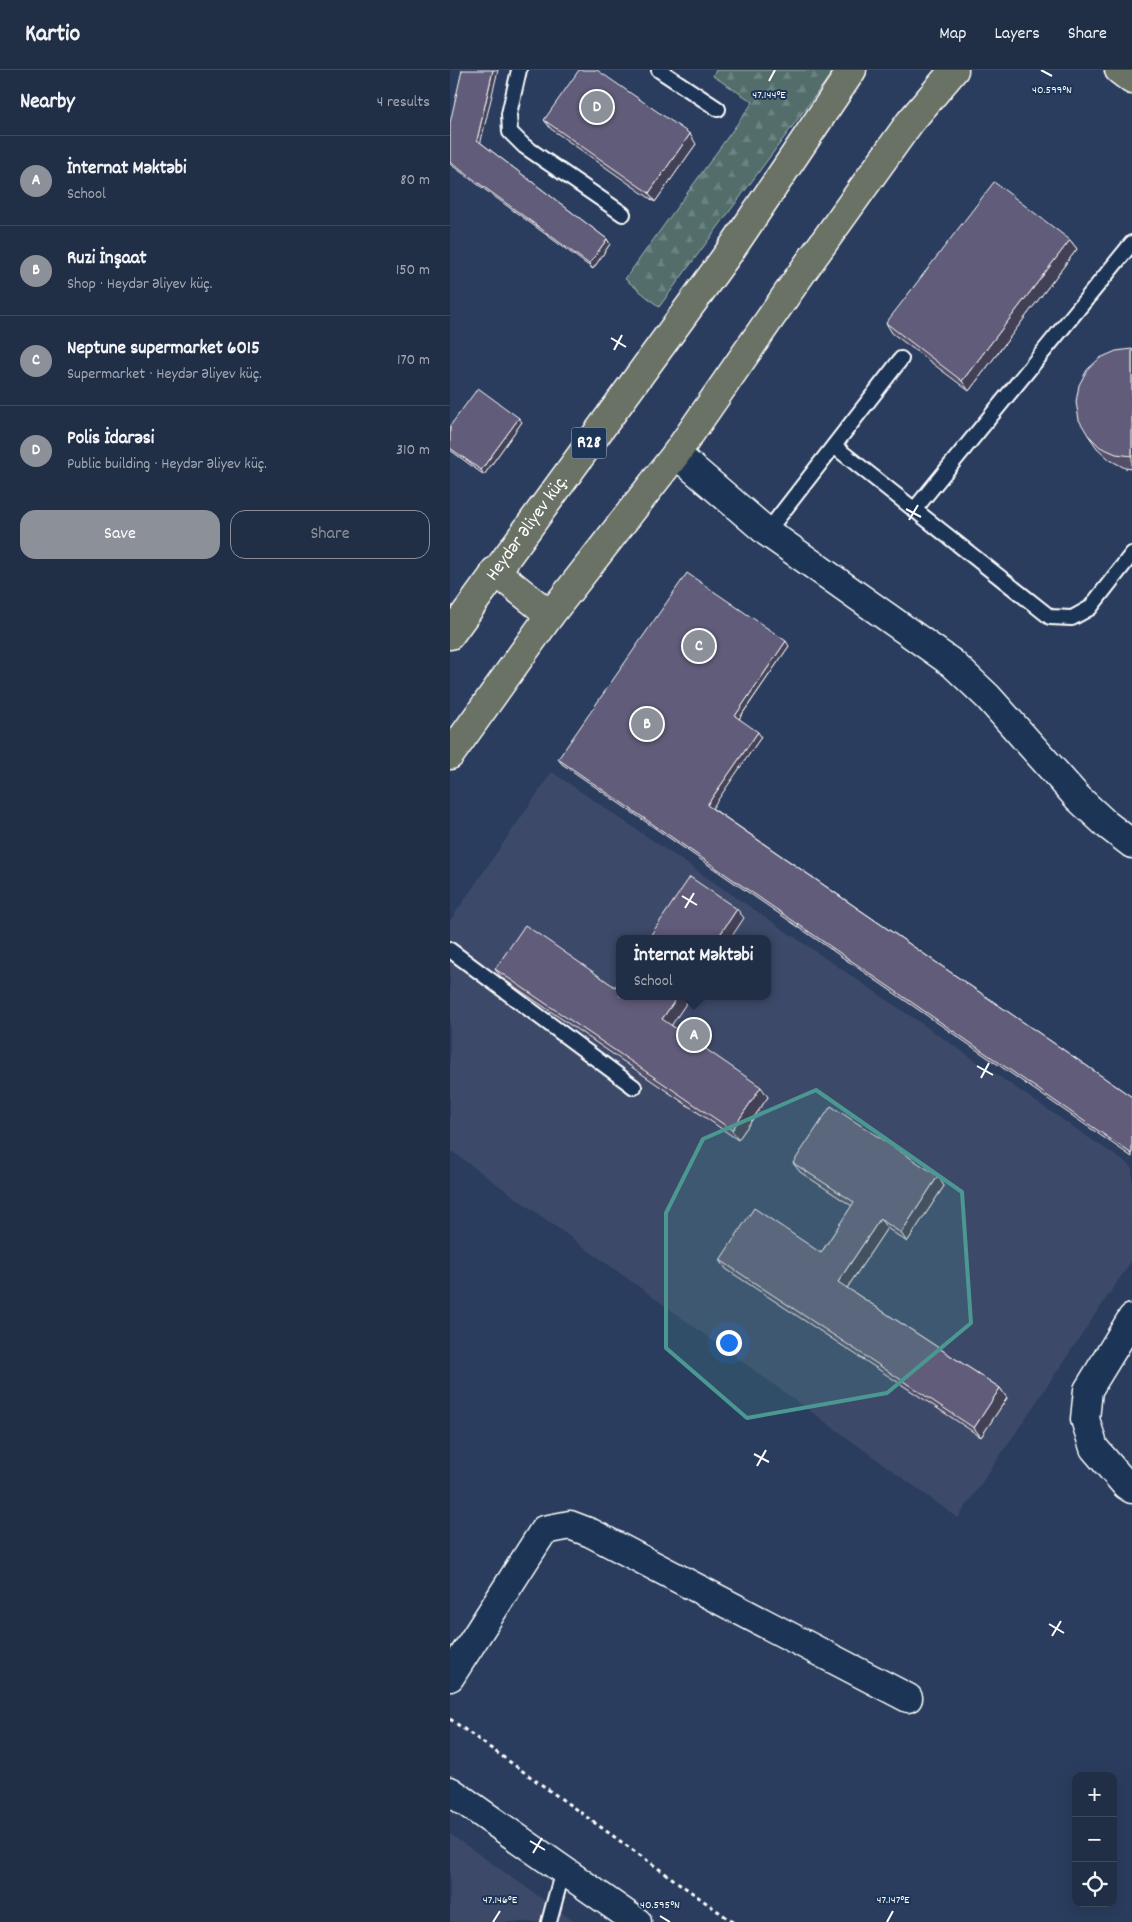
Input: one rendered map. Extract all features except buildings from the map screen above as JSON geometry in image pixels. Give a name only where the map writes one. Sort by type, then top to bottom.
[{"type":"main road","name":"Heydər Əliyev küç.","points":[[450,635],[730,251],[852,70]]},
{"type":"main road","points":[[450,755],[550,615],[676,454],[801,274],[910,122],[954,70]]},
{"type":"main road","points":[[1119,70],[1132,80]]},
{"type":"main road","points":[[495,571],[550,615]]},
{"type":"street","points":[[676,454],[767,532],[952,663],[988,697],[1078,798],[1106,824],[1132,844]]},
{"type":"street","points":[[1132,1318],[1088,1390],[1085,1419],[1094,1448],[1126,1485],[1132,1489]]},
{"type":"street","points":[[450,1677],[544,1530],[570,1526],[599,1538],[908,1698]]},
{"type":"street","points":[[450,1791],[638,1922]]},
{"type":"lane","points":[[519,70],[509,114],[510,132],[524,146],[623,214]]},
{"type":"lane","points":[[659,70],[718,109]]},
{"type":"lane","points":[[914,510],[1132,243]]},
{"type":"lane","points":[[767,532],[901,359]]},
{"type":"lane","points":[[834,446],[1050,617],[1072,618],[1090,608],[1132,554]]},
{"type":"lane","points":[[450,950],[634,1087]]},
{"type":"lane","points":[[549,1922],[563,1870]]},
{"type":"path","points":[[450,1719],[733,1922]]},
{"type":"highlighted area","points":[[816,1090],[962,1192],[971,1323],[887,1393],[747,1418],[666,1348],[666,1213],[703,1139]]},
{"type":"shaded area","points":[[552,772],[1132,1167],[1132,1260],[958,1518],[450,1150],[450,921]]},
{"type":"shaded area","points":[[450,1834],[575,1922],[450,1922]]},
{"type":"green space","points":[[716,70],[834,70],[659,307],[625,279],[753,102],[713,76]]},
{"type":"place","name":"Polis İdarəsi","points":[[597,107]]},
{"type":"place","name":"Neptune supermarket 6015","points":[[699,646]]},
{"type":"place","name":"Ruzi İnşaat","points":[[647,724]]},
{"type":"place","name":"İnternat Məktəbi","points":[[694,1035]]}]
